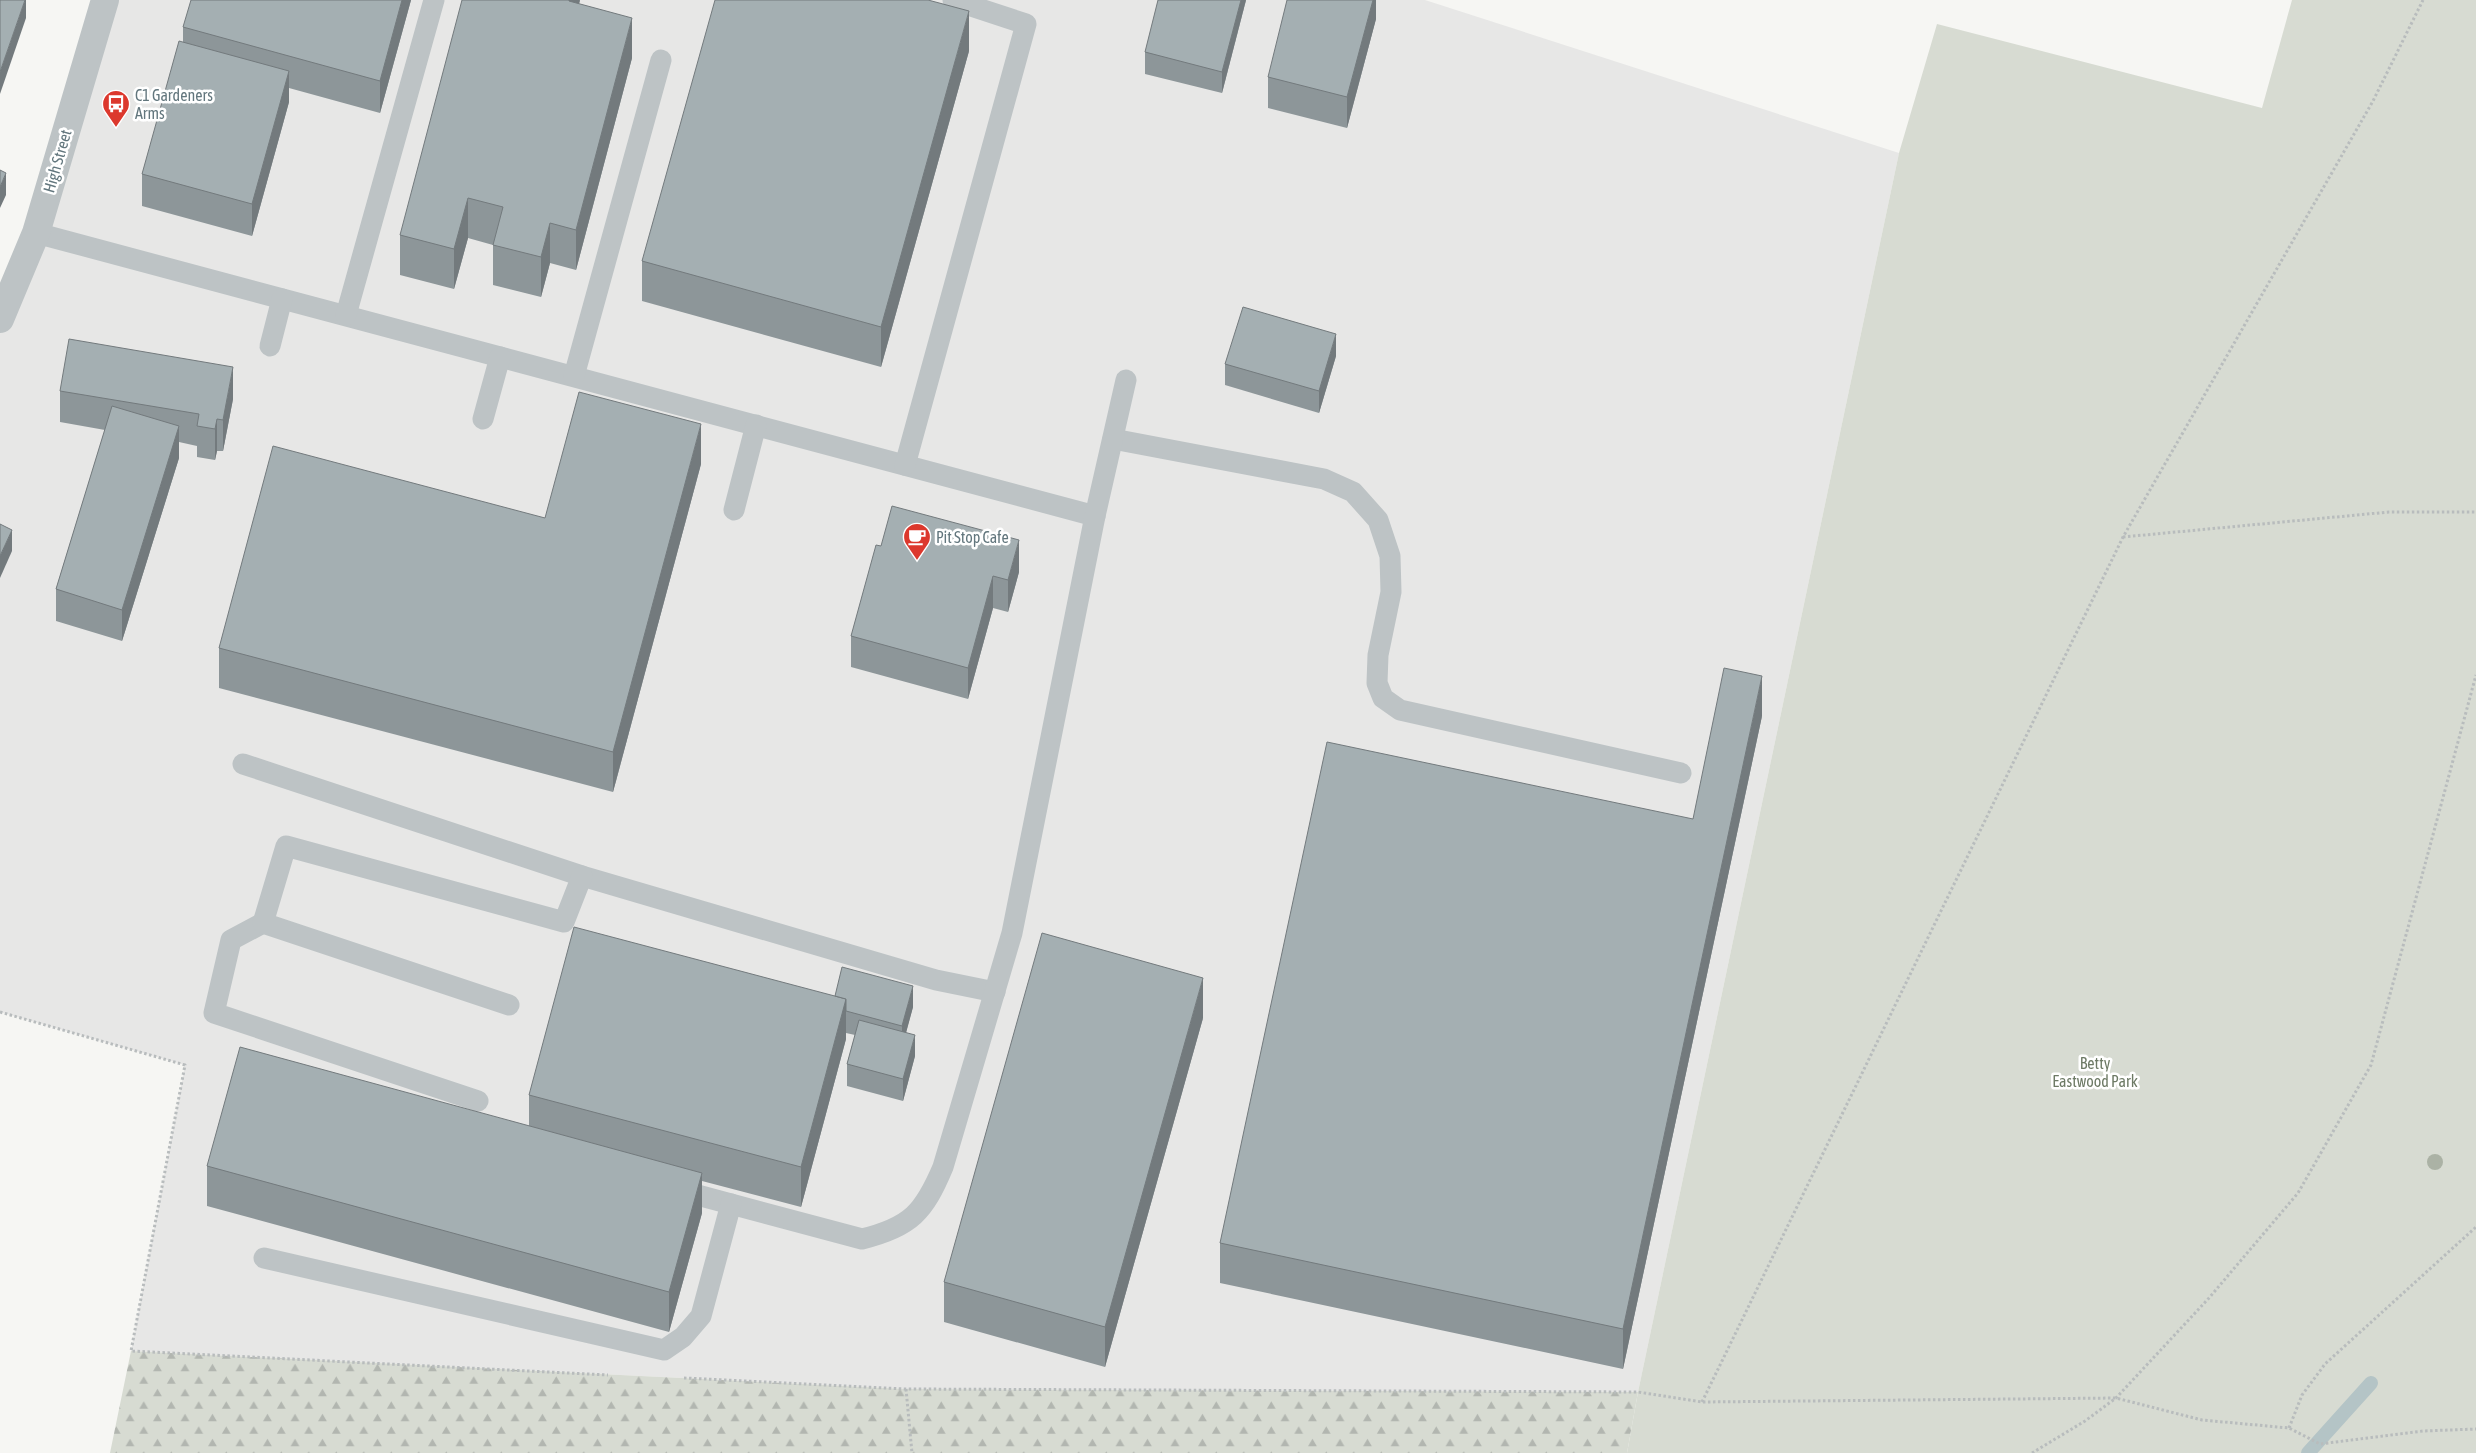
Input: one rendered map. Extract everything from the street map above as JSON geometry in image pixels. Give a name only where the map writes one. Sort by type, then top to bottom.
[{"type":"street","name":"High Street","points":[[0,319],[36,232],[105,0]]},
{"type":"lane","points":[[346,315],[434,0]]},
{"type":"lane","points":[[905,465],[1026,24],[953,0]]},
{"type":"lane","points":[[574,376],[661,60]]},
{"type":"lane","points":[[36,232],[1095,516]]},
{"type":"lane","points":[[270,346],[282,298]]},
{"type":"lane","points":[[484,420],[500,357]]},
{"type":"lane","points":[[654,1184],[862,1239],[890,1232],[916,1214],[933,1190],[943,1167],[995,992],[1018,906],[1095,516],[1126,380]]},
{"type":"lane","points":[[734,510],[756,425]]},
{"type":"lane","points":[[1113,440],[1324,479],[1353,492],[1378,520],[1390,556],[1391,592],[1378,654],[1377,683],[1383,698],[1400,710],[1681,773]]},
{"type":"lane","points":[[242,764],[582,876],[936,980],[995,992]]},
{"type":"lane","points":[[478,1101],[214,1014],[231,940],[263,923],[286,846],[564,922],[582,876]]},
{"type":"lane","points":[[263,923],[509,1005]]},
{"type":"lane","points":[[264,1258],[664,1350],[683,1337],[701,1316],[731,1204]]},
{"type":"path","points":[[1702,1402],[2123,537],[2373,101],[2423,0]]},
{"type":"path","points":[[2123,537],[2389,512],[2476,512]]},
{"type":"path","points":[[2032,1453],[2085,1421],[2116,1398],[2209,1298],[2298,1193],[2371,1065],[2476,675]]},
{"type":"path","points":[[0,1012],[185,1065],[131,1351],[618,1375]]},
{"type":"path","points":[[2289,1428],[2302,1395],[2325,1364],[2476,1227]]},
{"type":"path","points":[[677,1378],[906,1389],[1638,1392],[1702,1402],[2116,1398],[2202,1420],[2289,1428],[2320,1444],[2423,1431],[2476,1429]]},
{"type":"path","points":[[906,1389],[912,1453]]},
{"type":"shaded area","points":[[105,0],[1425,0],[1899,153],[1638,1392],[906,1389],[131,1351],[185,1065],[0,1012],[0,319]]},
{"type":"green space","name":"Betty Eastwood Park","points":[[2292,0],[2476,0],[2476,1453],[1627,1453],[1638,1392],[1899,153],[1937,24],[2262,108]]},
{"type":"green space","points":[[131,1351],[906,1389],[1638,1392],[1627,1453],[110,1453]]},
{"type":"building","points":[[0,0],[25,0],[0,72]]},
{"type":"building","points":[[191,0],[402,0],[380,81],[183,27]]},
{"type":"building","points":[[462,0],[569,0],[632,18],[576,230],[550,223],[541,257],[493,245],[503,207],[468,198],[454,249],[400,235]]},
{"type":"building","points":[[715,0],[928,0],[969,11],[881,327],[642,261]]},
{"type":"building","points":[[1158,0],[1241,0],[1222,72],[1145,52]]},
{"type":"building","points":[[1287,0],[1373,0],[1347,97],[1268,77]]},
{"type":"building","points":[[179,41],[289,71],[252,204],[142,174]]},
{"type":"building","points":[[0,170],[6,173],[0,187]]},
{"type":"building","points":[[1243,307],[1336,334],[1319,391],[1225,364]]},
{"type":"building","points":[[69,339],[233,367],[223,420],[217,419],[215,429],[197,426],[199,414],[60,391]]},
{"type":"building","points":[[579,392],[701,424],[613,752],[219,648],[273,446],[545,518]]},
{"type":"building","points":[[112,406],[179,426],[122,610],[56,589]]},
{"type":"building","points":[[892,506],[1019,540],[1008,580],[993,576],[968,668],[851,636],[876,545],[881,546]]},
{"type":"building","points":[[0,524],[12,530],[0,556]]},
{"type":"building","points":[[1724,668],[1762,676],[1623,1329],[1220,1243],[1327,742],[1693,819]]},
{"type":"building","points":[[574,927],[846,999],[801,1167],[529,1095]]},
{"type":"building","points":[[1042,933],[1203,978],[1105,1327],[944,1282]]},
{"type":"building","points":[[842,967],[913,986],[902,1026],[846,1011],[846,999],[835,996]]},
{"type":"building","points":[[859,1020],[915,1035],[903,1079],[847,1064]]},
{"type":"building","points":[[240,1047],[702,1173],[669,1292],[207,1166]]},
{"type":"waterway","points":[[2308,1453],[2371,1383]]},
{"type":"place","name":"C1 Gardeners Arms","points":[[116,128]]},
{"type":"place","name":"Pit Stop Cafe","points":[[917,561]]}]
